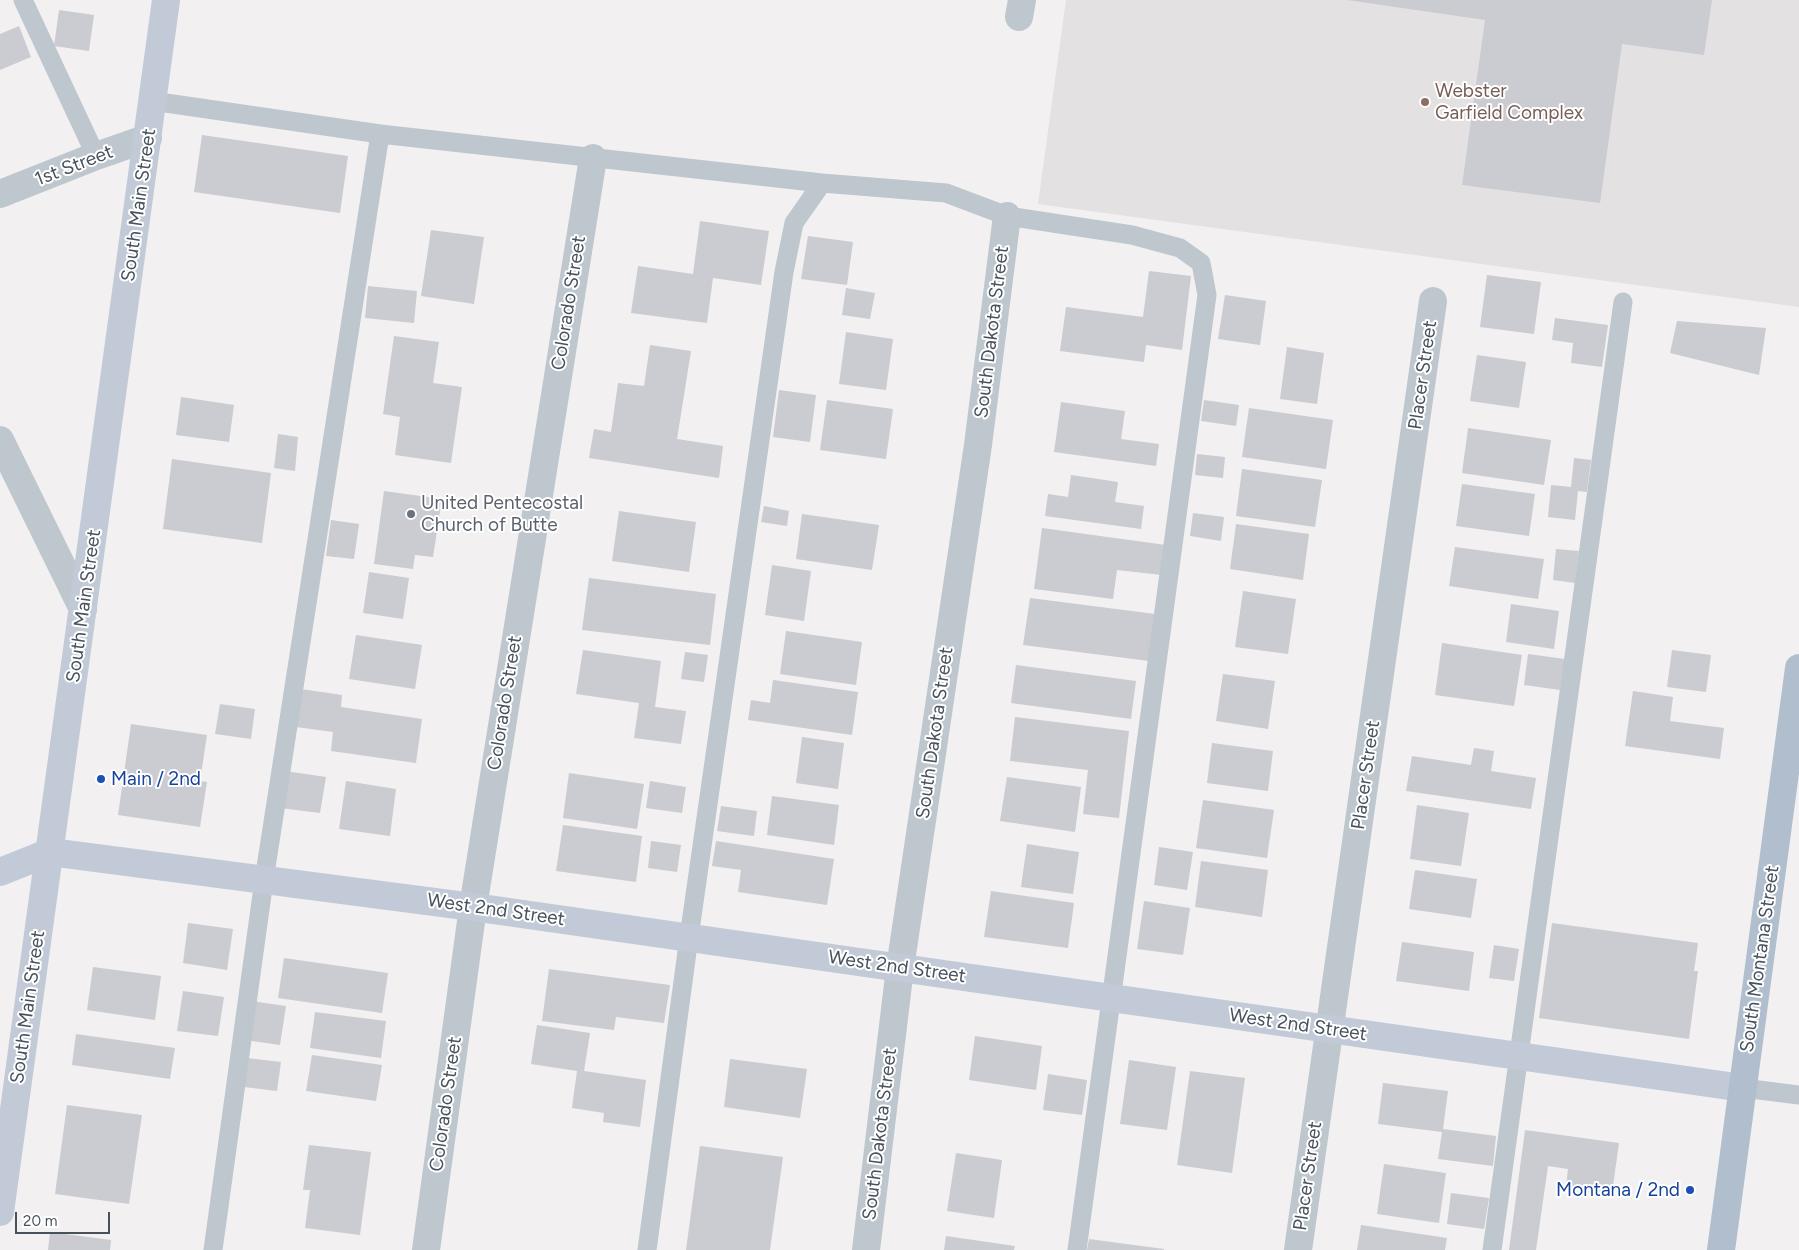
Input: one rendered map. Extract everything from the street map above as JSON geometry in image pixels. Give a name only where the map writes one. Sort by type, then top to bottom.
[{"type":"main road","name":"South Montana Street","points":[[1721,1250],[1743,1088],[1793,766],[1799,668]]},
{"type":"street","name":"South Main Street","points":[[0,1212],[166,0]]},
{"type":"street","name":"1st Street","points":[[0,194],[96,156],[148,138]]},
{"type":"street","name":"Colorado Street","points":[[426,1250],[473,906],[593,158]]},
{"type":"street","name":"South Dakota Street","points":[[866,1250],[900,968],[978,445],[1007,216]]},
{"type":"street","name":"Placer Street","points":[[1298,1250],[1433,301]]},
{"type":"street","points":[[0,440],[83,609]]},
{"type":"street","name":"West 2nd Street","points":[[50,852],[473,906],[1743,1088]]},
{"type":"street","points":[[0,872],[50,852]]},
{"type":"lane","points":[[23,0],[96,156]]},
{"type":"lane","points":[[152,102],[380,134],[822,183],[946,193],[1007,216],[1132,236],[1180,248],[1201,263],[1207,295],[1077,1250]]},
{"type":"lane","points":[[213,1250],[264,880],[380,134]]},
{"type":"lane","points":[[647,1250],[689,938],[784,272],[794,223],[822,183]]},
{"type":"lane","points":[[1492,1250],[1623,302]]},
{"type":"lane","points":[[1743,1088],[1799,1095]]},
{"type":"shaded area","name":"Webster Garfield Complex","points":[[1066,0],[1799,0],[1799,307],[1038,204]]},
{"type":"building","points":[[1347,0],[1712,0],[1704,55],[1622,44],[1600,203],[1462,185],[1485,20]]},
{"type":"building","points":[[59,10],[94,15],[89,51],[54,46]]},
{"type":"building","points":[[19,26],[31,57],[0,70],[0,34]]},
{"type":"building","points":[[202,135],[348,156],[340,213],[194,192]]},
{"type":"building","points":[[700,221],[769,231],[761,285],[713,278],[707,323],[631,313],[638,266],[693,274]]},
{"type":"building","points":[[431,230],[484,237],[474,304],[421,296]]},
{"type":"building","points":[[808,236],[853,242],[847,285],[801,279]]},
{"type":"building","points":[[1149,271],[1191,276],[1182,350],[1146,345],[1144,362],[1060,351],[1066,307],[1143,317]]},
{"type":"building","points":[[1487,275],[1541,282],[1534,334],[1480,327]]},
{"type":"building","points":[[368,286],[417,291],[414,323],[365,318]]},
{"type":"building","points":[[846,288],[875,293],[870,319],[842,315]]},
{"type":"building","points":[[1225,295],[1266,301],[1260,345],[1218,339]]},
{"type":"building","points":[[1555,318],[1608,325],[1602,367],[1571,363],[1573,343],[1552,340]]},
{"type":"building","points":[[1677,321],[1766,328],[1759,375],[1670,353]]},
{"type":"building","points":[[846,332],[893,339],[886,390],[839,384]]},
{"type":"building","points":[[394,336],[439,342],[433,383],[462,387],[451,463],[395,455],[400,417],[383,414]]},
{"type":"building","points":[[650,345],[691,351],[677,439],[723,446],[719,478],[589,458],[594,429],[611,432],[618,383],[644,386]]},
{"type":"building","points":[[1287,347],[1324,353],[1317,404],[1280,399]]},
{"type":"building","points":[[1477,355],[1526,362],[1519,408],[1470,401]]},
{"type":"building","points":[[779,390],[816,395],[810,442],[773,437]]},
{"type":"building","points":[[181,397],[234,405],[229,442],[176,435]]},
{"type":"building","points":[[827,400],[893,409],[886,459],[820,450]]},
{"type":"building","points":[[1204,400],[1239,405],[1236,426],[1201,421]]},
{"type":"building","points":[[1061,402],[1125,411],[1121,439],[1159,444],[1156,466],[1054,452]]},
{"type":"building","points":[[1249,408],[1333,420],[1326,469],[1242,457]]},
{"type":"building","points":[[1468,428],[1551,440],[1544,485],[1462,473]]},
{"type":"building","points":[[278,434],[298,437],[295,471],[274,468]]},
{"type":"building","points":[[1197,454],[1225,457],[1223,478],[1195,475]]},
{"type":"building","points":[[1574,458],[1591,460],[1587,492],[1578,491],[1575,520],[1548,517],[1551,485],[1571,487]]},
{"type":"building","points":[[172,459],[271,473],[262,543],[163,529]]},
{"type":"building","points":[[1242,469],[1322,480],[1315,527],[1236,516]]},
{"type":"building","points":[[1071,475],[1118,482],[1115,502],[1144,506],[1141,529],[1045,516],[1048,494],[1068,497]]},
{"type":"building","points":[[1462,484],[1535,494],[1529,536],[1456,526]]},
{"type":"building","points":[[384,491],[442,499],[433,557],[415,555],[413,569],[374,564]]},
{"type":"building","points":[[764,506],[789,511],[787,526],[761,522]]},
{"type":"building","points":[[619,511],[696,522],[689,572],[612,561]]},
{"type":"building","points":[[1193,513],[1224,517],[1221,541],[1190,536]]},
{"type":"building","points":[[802,514],[879,525],[872,570],[796,559]]},
{"type":"building","points":[[331,520],[359,524],[354,559],[326,556]]},
{"type":"building","points":[[1236,524],[1309,534],[1303,580],[1230,569]]},
{"type":"building","points":[[1042,528],[1166,545],[1162,575],[1117,570],[1113,599],[1034,589]]},
{"type":"building","points":[[1455,547],[1544,559],[1538,599],[1449,586]]},
{"type":"building","points":[[1556,549],[1579,551],[1575,583],[1553,580]]},
{"type":"building","points":[[772,565],[811,571],[804,621],[765,615]]},
{"type":"building","points":[[369,572],[409,578],[403,619],[363,613]]},
{"type":"building","points":[[589,578],[716,594],[710,645],[582,630]]},
{"type":"building","points":[[1243,591],[1296,599],[1288,654],[1235,647]]},
{"type":"building","points":[[1030,598],[1155,614],[1149,661],[1023,645]]},
{"type":"building","points":[[1511,604],[1559,611],[1554,649],[1506,642]]},
{"type":"building","points":[[786,631],[862,642],[856,685],[780,674]]},
{"type":"building","points":[[356,635],[422,645],[415,689],[349,679]]},
{"type":"building","points":[[1442,643],[1522,655],[1514,706],[1435,695]]},
{"type":"building","points":[[583,650],[661,661],[655,707],[686,711],[681,744],[634,738],[639,703],[576,694]]},
{"type":"building","points":[[1672,650],[1711,655],[1706,692],[1667,687]]},
{"type":"building","points":[[685,652],[708,655],[704,682],[681,679]]},
{"type":"building","points":[[1528,654],[1565,659],[1560,690],[1524,685]]},
{"type":"building","points":[[1016,665],[1136,681],[1131,719],[1011,703]]},
{"type":"building","points":[[1223,674],[1275,681],[1268,729],[1216,721]]},
{"type":"building","points":[[773,680],[858,692],[852,735],[748,720],[751,700],[770,703]]},
{"type":"building","points":[[301,689],[342,695],[341,707],[422,719],[416,763],[331,751],[333,732],[296,727]]},
{"type":"building","points":[[1633,691],[1673,697],[1670,721],[1724,728],[1720,759],[1625,746]]},
{"type":"building","points":[[220,704],[255,709],[251,739],[215,734]]},
{"type":"building","points":[[1015,717],[1129,731],[1119,818],[1083,814],[1088,770],[1010,761]]},
{"type":"building","points":[[131,724],[207,735],[200,781],[207,782],[200,827],[118,815]]},
{"type":"building","points":[[802,737],[844,743],[838,789],[796,783]]},
{"type":"building","points":[[1212,743],[1273,751],[1268,791],[1207,783]]},
{"type":"building","points":[[1474,748],[1494,751],[1491,771],[1536,778],[1531,809],[1406,791],[1412,756],[1471,765]]},
{"type":"building","points":[[285,771],[326,777],[320,813],[280,808]]},
{"type":"building","points":[[569,773],[644,784],[637,829],[563,818]]},
{"type":"building","points":[[1007,777],[1081,787],[1075,832],[1000,821]]},
{"type":"building","points":[[346,781],[396,789],[390,836],[339,829]]},
{"type":"building","points":[[650,781],[686,787],[682,813],[646,808]]},
{"type":"building","points":[[772,796],[839,805],[834,845],[767,835]]},
{"type":"building","points":[[1203,800],[1274,810],[1267,858],[1196,848]]},
{"type":"building","points":[[1417,805],[1469,813],[1461,866],[1410,859]]},
{"type":"building","points":[[721,806],[757,811],[754,836],[717,831]]},
{"type":"building","points":[[563,825],[642,836],[636,882],[556,871]]},
{"type":"building","points":[[651,841],[681,845],[677,872],[648,868]]},
{"type":"building","points":[[716,841],[834,859],[827,905],[738,892],[741,870],[712,866]]},
{"type":"building","points":[[1027,844],[1079,852],[1073,894],[1021,887]]},
{"type":"building","points":[[1159,847],[1193,852],[1187,890],[1154,885]]},
{"type":"building","points":[[1201,861],[1268,870],[1262,917],[1195,907]]},
{"type":"building","points":[[1415,870],[1477,879],[1471,918],[1409,909]]},
{"type":"building","points":[[991,891],[1074,903],[1068,948],[984,937]]},
{"type":"building","points":[[1144,901],[1190,908],[1183,955],[1137,949]]},
{"type":"building","points":[[188,923],[233,929],[227,970],[183,963]]},
{"type":"building","points":[[1552,923],[1698,943],[1694,971],[1698,971],[1689,1039],[1539,1018]]},
{"type":"building","points":[[1402,942],[1474,952],[1469,991],[1396,981]]},
{"type":"building","points":[[1494,945],[1519,949],[1514,981],[1489,978]]},
{"type":"building","points":[[284,958],[388,973],[382,1013],[278,998]]},
{"type":"building","points":[[93,967],[161,976],[155,1020],[87,1010]]},
{"type":"building","points":[[549,969],[670,985],[664,1023],[616,1017],[614,1030],[542,1021]]},
{"type":"building","points":[[183,991],[224,997],[218,1036],[177,1031]]},
{"type":"building","points":[[251,1001],[286,1006],[280,1045],[245,1040]]},
{"type":"building","points":[[315,1012],[386,1021],[381,1058],[310,1048]]},
{"type":"building","points":[[537,1025],[590,1033],[584,1071],[646,1080],[640,1127],[603,1122],[604,1113],[572,1108],[577,1071],[531,1064]]},
{"type":"building","points":[[76,1034],[175,1048],[170,1079],[72,1065]]},
{"type":"building","points":[[975,1036],[1042,1046],[1036,1090],[969,1080]]},
{"type":"building","points":[[312,1055],[382,1065],[376,1101],[306,1091]]},
{"type":"building","points":[[247,1058],[281,1062],[277,1091],[244,1087]]},
{"type":"building","points":[[730,1059],[807,1069],[800,1118],[724,1107]]},
{"type":"building","points":[[1129,1060],[1176,1067],[1167,1130],[1120,1124]]},
{"type":"building","points":[[1190,1071],[1245,1078],[1232,1173],[1177,1165]]},
{"type":"building","points":[[1048,1074],[1087,1080],[1082,1115],[1043,1110]]},
{"type":"building","points":[[1383,1083],[1448,1091],[1443,1129],[1496,1136],[1493,1166],[1438,1159],[1442,1132],[1378,1124]]},
{"type":"building","points":[[67,1105],[142,1115],[129,1204],[55,1194]]},
{"type":"building","points":[[1525,1130],[1619,1143],[1612,1193],[1566,1186],[1568,1169],[1548,1166],[1536,1250],[1509,1250]]},
{"type":"building","points":[[309,1145],[371,1152],[360,1235],[305,1228],[310,1190],[303,1190]]},
{"type":"building","points":[[700,1146],[783,1157],[770,1250],[686,1250]]},
{"type":"building","points":[[956,1153],[1002,1160],[994,1218],[947,1211]]},
{"type":"building","points":[[1384,1164],[1446,1173],[1439,1223],[1377,1214]]},
{"type":"building","points":[[1451,1193],[1489,1198],[1484,1229],[1447,1224]]},
{"type":"building","points":[[1361,1225],[1447,1238],[1445,1250],[1357,1250]]},
{"type":"building","points":[[50,1232],[111,1240],[110,1250],[48,1250]]},
{"type":"building","points":[[946,1236],[1015,1246],[1014,1250],[944,1250]]},
{"type":"building","points":[[1089,1239],[1164,1249],[1164,1250],[1087,1250]]},
{"type":"place","name":"Webster Garfield Complex","points":[[1425,102]]},
{"type":"place","name":"United Pentecostal Church of Butte","points":[[411,514]]},
{"type":"place","name":"Main / 2nd","points":[[101,779]]},
{"type":"place","name":"Montana / 2nd","points":[[1690,1190]]}]
